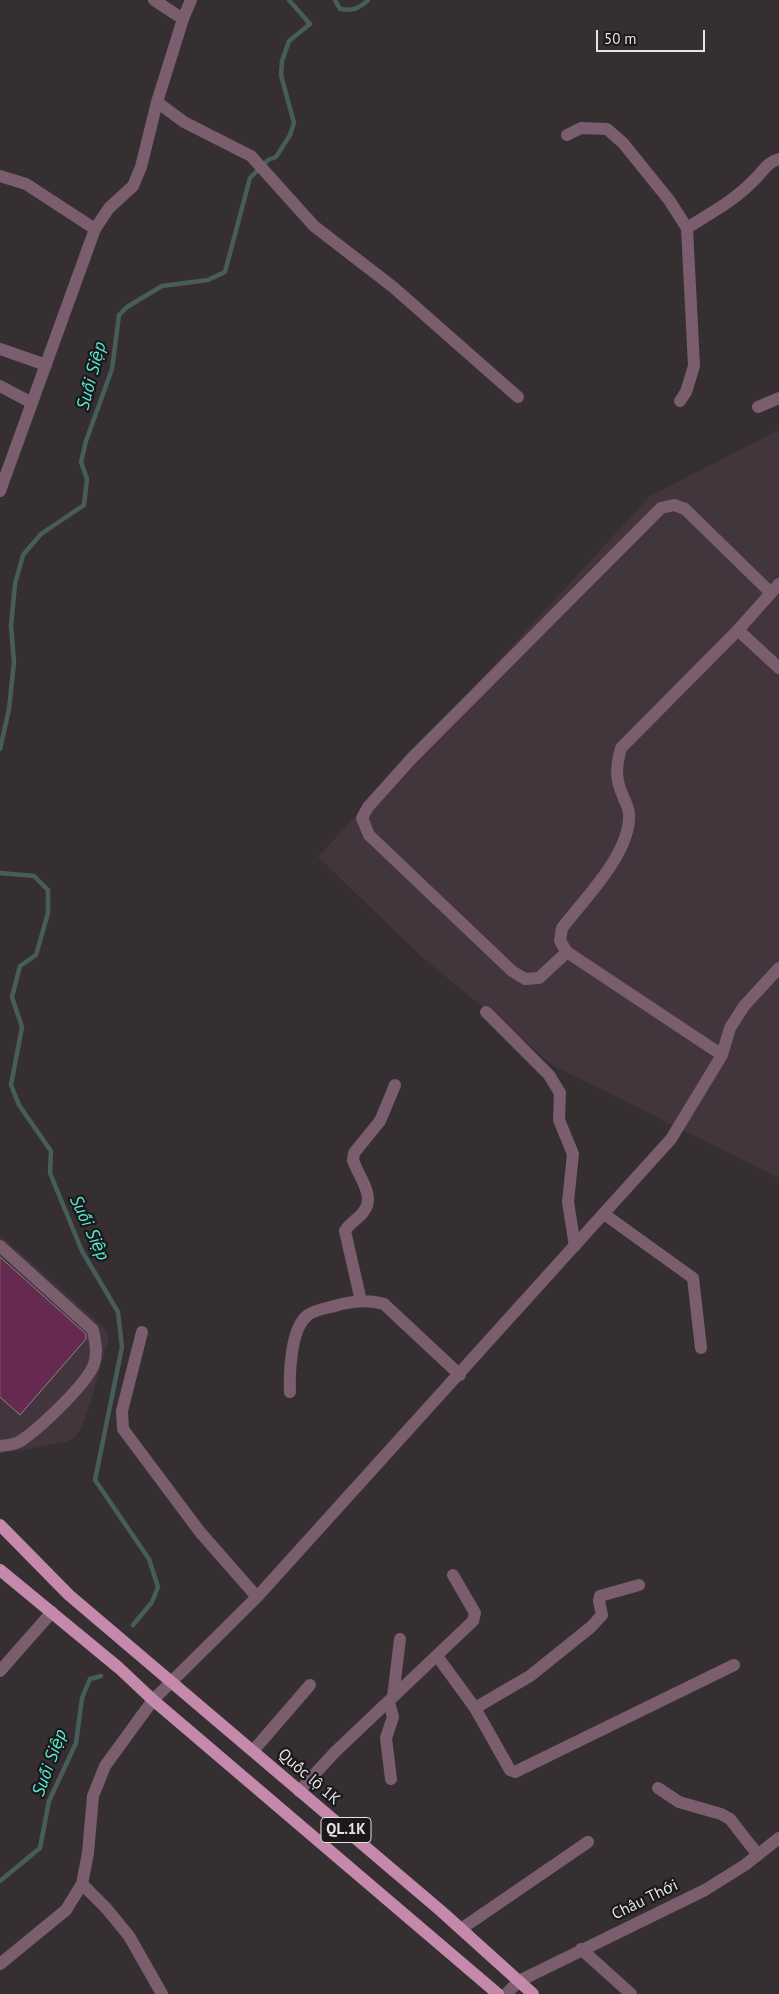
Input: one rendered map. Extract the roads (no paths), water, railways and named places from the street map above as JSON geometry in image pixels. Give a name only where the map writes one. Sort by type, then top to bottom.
[{"type":"main road","name":"Quốc lộ 1K","points":[[0,1525],[68,1595],[254,1751],[534,1994]]},
{"type":"main road","name":"QL.1K","points":[[0,1570],[52,1612],[498,1994]]},
{"type":"street","points":[[154,0],[183,19]]},
{"type":"street","points":[[0,491],[95,229],[109,208],[133,186],[141,166],[157,102],[183,19],[191,0]]},
{"type":"street","points":[[157,102],[184,122],[251,156],[314,226],[393,287],[518,397]]},
{"type":"street","points":[[567,134],[581,128],[607,129],[623,143],[669,200],[687,228],[694,366],[686,392],[680,401]]},
{"type":"street","points":[[687,228],[725,206],[755,180],[762,170],[774,160],[779,159]]},
{"type":"street","points":[[0,176],[26,184],[95,229]]},
{"type":"street","points":[[0,349],[46,365]]},
{"type":"street","points":[[0,386],[32,403]]},
{"type":"street","points":[[758,407],[779,398]]},
{"type":"street","points":[[567,952],[539,978],[525,979],[512,970],[370,834],[362,818],[368,806],[412,758],[661,508],[674,505],[685,509],[775,589],[738,630],[621,748],[616,768],[618,785],[630,812],[628,835],[615,858],[562,928],[560,941],[567,952],[722,1055]]},
{"type":"street","points":[[738,630],[779,668]]},
{"type":"street","points":[[0,1964],[66,1910],[82,1884],[88,1853],[93,1796],[105,1766],[153,1700],[257,1597],[460,1375],[671,1139],[722,1055],[730,1028],[744,1006],[779,968]]},
{"type":"street","points":[[486,1012],[549,1075],[560,1094],[559,1120],[573,1154],[568,1202],[575,1246]]},
{"type":"street","points":[[361,1301],[345,1230],[364,1211],[368,1203],[368,1195],[353,1160],[354,1154],[380,1121],[395,1085]]},
{"type":"street","points":[[604,1214],[693,1278],[701,1348]]},
{"type":"street","points":[[0,1246],[93,1330],[96,1358],[93,1367],[70,1396],[48,1418],[18,1442],[0,1446]]},
{"type":"street","points":[[290,1392],[289,1368],[298,1329],[304,1318],[348,1302],[372,1301],[392,1310],[460,1375]]},
{"type":"street","points":[[142,1332],[122,1411],[123,1429],[200,1532],[257,1597]]},
{"type":"street","points":[[299,1791],[335,1752],[473,1620],[475,1613],[453,1576]]},
{"type":"street","points":[[476,1708],[530,1676],[591,1627],[602,1615],[598,1601],[600,1596],[638,1585]]},
{"type":"street","points":[[0,1672],[52,1612]]},
{"type":"street","points":[[391,1779],[386,1738],[393,1717],[391,1700],[400,1638]]},
{"type":"street","points":[[437,1656],[476,1708],[510,1770],[515,1772],[734,1665]]},
{"type":"street","points":[[254,1751],[310,1685]]},
{"type":"street","points":[[658,1788],[679,1802],[721,1814],[730,1819],[758,1855]]},
{"type":"street","name":"Châu Thới","points":[[506,1994],[519,1981],[729,1877],[779,1838]]},
{"type":"street","points":[[461,1929],[588,1842]]},
{"type":"street","points":[[82,1884],[106,1908],[129,1936],[162,1994]]},
{"type":"street","points":[[581,1949],[631,1994]]},
{"type":"waterway","name":"Suối Siệp","points":[[0,749],[9,709],[14,662],[11,626],[15,584],[23,555],[41,534],[84,505],[87,479],[81,462],[86,441],[112,369],[119,315],[127,307],[162,286],[208,280],[225,272],[250,178],[268,160],[276,157],[290,135],[294,123],[281,75],[282,61],[289,41],[310,24],[289,0]]},
{"type":"waterway","name":"Suối Siệp","points":[[335,0],[340,9],[348,10],[355,9],[368,0]]},
{"type":"waterway","name":"Suối Siệp","points":[[0,873],[34,876],[48,890],[48,913],[36,955],[20,966],[12,997],[22,1027],[11,1085],[19,1105],[51,1151],[50,1173],[82,1251],[118,1312],[122,1347],[95,1480],[149,1559],[158,1587],[152,1602],[133,1625]]},
{"type":"waterway","name":"Suối Siệp","points":[[0,1881],[40,1848],[49,1801],[76,1743],[82,1698],[90,1679],[101,1676]]}]
